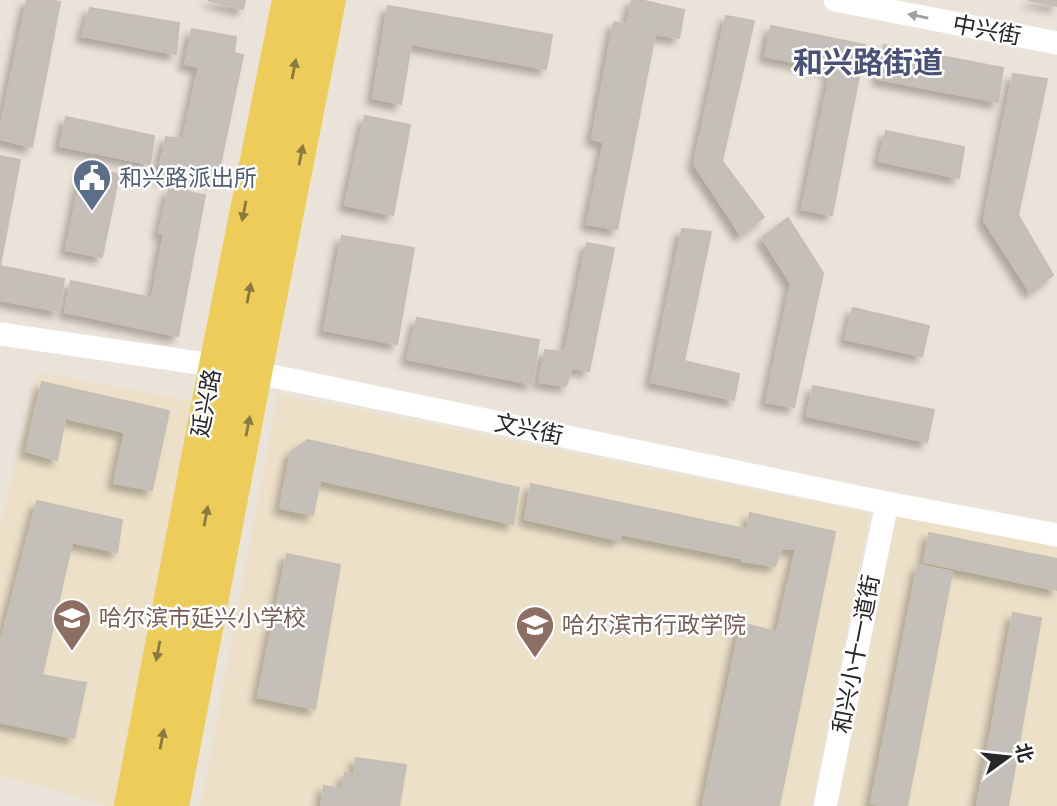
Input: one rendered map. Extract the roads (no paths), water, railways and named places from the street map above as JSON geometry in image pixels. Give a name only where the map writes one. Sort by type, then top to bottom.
[{"type":"main road","name":"延兴路","points":[[175,806],[286,0]]},
{"type":"main road","points":[[149,806],[308,0]]},
{"type":"main road","name":"延兴路","points":[[128,806],[235,369],[332,0]]},
{"type":"street","name":"中兴街","points":[[835,0],[1057,43]]},
{"type":"street","name":"文兴街","points":[[0,334],[235,369],[887,503],[1057,535]]},
{"type":"street","name":"和兴小十一道街","points":[[825,806],[887,503]]},
{"type":"place","name":"和兴路派出所","points":[[92,212]]},
{"type":"place","name":"哈尔滨市延兴小学校","points":[[72,652]]},
{"type":"place","name":"哈尔滨市行政学院","points":[[535,659]]},
{"type":"district","name":"和兴路街道","points":[[868,63]]}]
